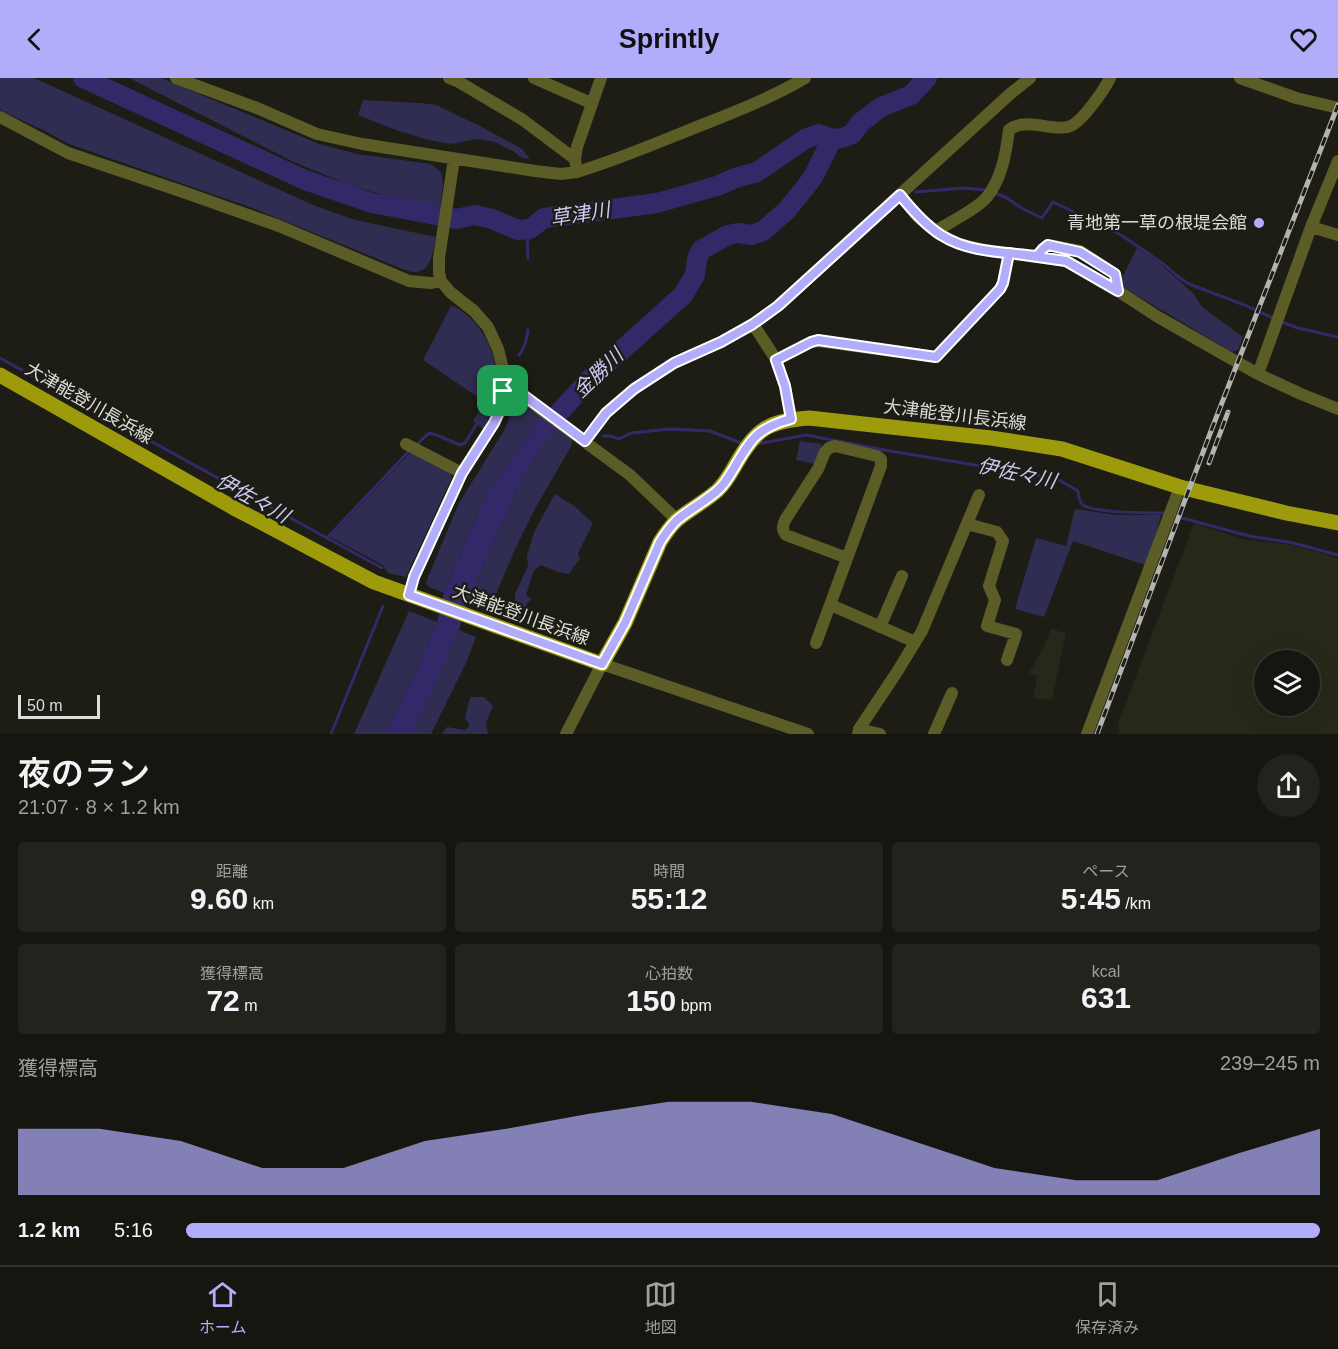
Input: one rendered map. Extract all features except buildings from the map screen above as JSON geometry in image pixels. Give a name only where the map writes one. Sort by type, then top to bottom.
[{"type":"main road","name":"大津能登川長浜線","points":[[0,375],[234,508],[374,582],[602,664],[625,623],[660,542],[677,520],[719,489],[757,434],[776,423],[791,419],[809,418],[991,438],[1062,449],[1180,487],[1286,513],[1338,523]]},
{"type":"street","points":[[176,78],[258,108],[317,134],[362,144],[561,174],[576,166],[608,162],[720,119],[781,92],[805,78]]},
{"type":"street","points":[[204,78],[226,96]]},
{"type":"street","points":[[534,78],[591,103]]},
{"type":"street","points":[[576,166],[577,147],[601,78]]},
{"type":"street","points":[[582,439],[606,413],[634,389],[674,363],[721,342],[753,324],[778,306],[1030,78]]},
{"type":"street","points":[[936,231],[986,198],[1002,168],[1009,130],[1015,125],[1067,128],[1075,124],[1094,104],[1110,78]]},
{"type":"street","points":[[1240,78],[1296,98],[1338,108]]},
{"type":"street","points":[[456,79],[523,120],[576,166]]},
{"type":"street","points":[[0,117],[68,153],[279,226],[409,281],[430,283],[441,281]]},
{"type":"street","points":[[416,598],[414,577],[462,473],[494,423],[500,410],[503,391],[502,365],[488,327],[474,311],[450,292],[441,281],[439,273],[454,159]]},
{"type":"street","points":[[1258,374],[1311,227],[1338,160]]},
{"type":"street","points":[[900,195],[917,216],[936,231],[971,248],[1037,256],[1048,245],[1080,252],[1115,274],[1118,291],[1158,317],[1258,374],[1338,409]]},
{"type":"street","points":[[1311,227],[1338,235]]},
{"type":"street","points":[[776,360],[818,340],[936,357],[1000,289],[1009,253]]},
{"type":"street","points":[[753,324],[776,360],[785,386],[791,419]]},
{"type":"street","points":[[503,391],[513,392],[529,399],[630,475],[677,520]]},
{"type":"street","points":[[406,444],[462,473]]},
{"type":"street","points":[[816,643],[881,466],[881,459],[876,456],[835,446],[825,452],[818,469],[782,525],[786,535],[847,558]]},
{"type":"street","points":[[1087,734],[1180,487]]},
{"type":"street","points":[[880,734],[858,731],[922,631],[980,495]]},
{"type":"street","points":[[967,524],[997,532],[1003,541],[989,586],[995,600],[987,626],[1016,634],[1007,660]]},
{"type":"street","points":[[880,627],[902,576]]},
{"type":"street","points":[[831,605],[915,642]]},
{"type":"street","points":[[566,734],[602,664],[672,687],[776,729],[808,734]]},
{"type":"street","points":[[934,734],[952,693]]},
{"type":"shaded area","points":[[0,78],[34,78],[313,205],[355,220],[436,237],[431,259],[421,271],[405,270],[255,209],[69,144],[0,110]]},
{"type":"shaded area","points":[[129,78],[161,78],[319,144],[357,154],[431,164],[441,172],[443,185],[440,208],[347,184],[294,162]]},
{"type":"shaded area","points":[[363,100],[436,105],[522,149],[530,159],[522,158],[495,142],[476,139],[451,144],[396,130],[358,115]]},
{"type":"shaded area","points":[[1137,248],[1159,263],[1193,293],[1202,307],[1243,337],[1238,350],[1232,352],[1121,286],[1120,282]]},
{"type":"shaded area","points":[[451,306],[463,312],[480,329],[493,356],[497,386],[495,401],[483,429],[473,421],[485,402],[423,360]]},
{"type":"shaded area","points":[[524,406],[543,418],[487,492],[444,593],[429,587],[426,583],[428,577],[459,503],[505,429],[513,408]]},
{"type":"shaded area","points":[[543,418],[556,426],[522,478],[468,600],[459,630],[418,722],[411,734],[385,734],[416,672],[437,622],[444,593],[487,492]]},
{"type":"shaded area","points":[[556,426],[572,437],[572,445],[538,503],[490,608],[468,600],[522,478]]},
{"type":"shaded area","points":[[800,441],[822,444],[815,464],[796,460]]},
{"type":"shaded area","points":[[411,452],[450,471],[452,477],[406,577],[388,573],[383,565],[330,537]]},
{"type":"shaded area","points":[[555,494],[574,506],[593,523],[578,553],[580,558],[569,574],[541,565],[534,570],[526,595],[532,599],[527,603],[522,619],[515,620],[515,594],[528,566],[527,556],[534,532]]},
{"type":"shaded area","points":[[1075,509],[1116,515],[1161,515],[1148,566],[1073,541],[1044,617],[1015,609],[1036,538],[1066,546]]},
{"type":"shaded area","points":[[1194,523],[1245,540],[1287,544],[1338,559],[1338,734],[1118,734],[1118,724]]},
{"type":"shaded area","points":[[409,611],[437,622],[416,672],[385,734],[354,734]]},
{"type":"shaded area","points":[[1051,629],[1066,633],[1052,700],[1033,698],[1037,676],[1029,673]]},
{"type":"shaded area","points":[[459,630],[476,637],[467,661],[431,734],[411,734]]},
{"type":"shaded area","points":[[470,697],[484,697],[493,706],[486,723],[488,734],[442,734],[447,727],[465,730],[470,726],[465,718]]},
{"type":"waterway","name":"草津川","points":[[83,78],[305,180],[372,203],[456,219],[475,215],[492,219],[518,230],[530,229],[544,218],[657,203],[757,172],[805,139],[819,134],[832,139],[852,134],[860,123],[881,107],[911,95],[927,78]]},
{"type":"waterway","name":"金勝川","points":[[541,432],[592,377],[683,295],[695,275],[701,250],[728,235],[738,233],[751,235],[763,231],[786,211],[813,177],[832,139]]},
{"type":"waterway","points":[[916,192],[963,188],[987,190]]},
{"type":"waterway","points":[[993,192],[1042,218],[1053,202],[1121,235],[1189,284],[1273,318]]},
{"type":"waterway","name":"伊佐々川","points":[[528,258],[527,232],[530,229]]},
{"type":"waterway","points":[[1279,321],[1338,337]]},
{"type":"waterway","name":"伊佐々川","points":[[519,355],[528,330]]},
{"type":"waterway","name":"伊佐々川","points":[[0,358],[327,538],[410,450]]},
{"type":"waterway","name":"伊佐々川","points":[[415,446],[429,433],[460,445],[465,443],[476,425]]},
{"type":"waterway","name":"伊佐々川","points":[[603,436],[619,439],[631,433],[670,429],[710,431],[741,443]]},
{"type":"waterway","name":"伊佐々川","points":[[756,444],[806,435],[1059,480],[1078,491],[1080,502],[1083,505],[1098,510],[1165,513]]},
{"type":"waterway","name":"伊佐々川","points":[[1171,515],[1249,536],[1293,543],[1338,555]]},
{"type":"waterway","points":[[327,538],[382,568]]},
{"type":"waterway","points":[[331,734],[383,606]]},
{"type":"railway","points":[[1097,734],[1211,431],[1338,105]]},
{"type":"railway","points":[[1209,463],[1228,412]]},
{"type":"place","name":"青地第一草の根堤会館","points":[[1259,223]]},
{"type":"route","points":[[900,195],[917,216],[939,234],[959,244],[971,248],[1037,256],[1048,245],[1060,246],[1080,252],[1115,274],[1118,291],[1066,261],[1009,253],[1000,289],[936,357],[818,340],[776,360],[785,386],[791,419],[776,423],[757,434],[719,489],[677,520],[667,532],[660,542],[625,623],[602,664],[409,595],[414,577],[462,473],[500,410],[503,391],[522,394],[585,441],[606,413],[634,389],[674,363],[721,342],[753,324],[778,306],[900,195]]}]
